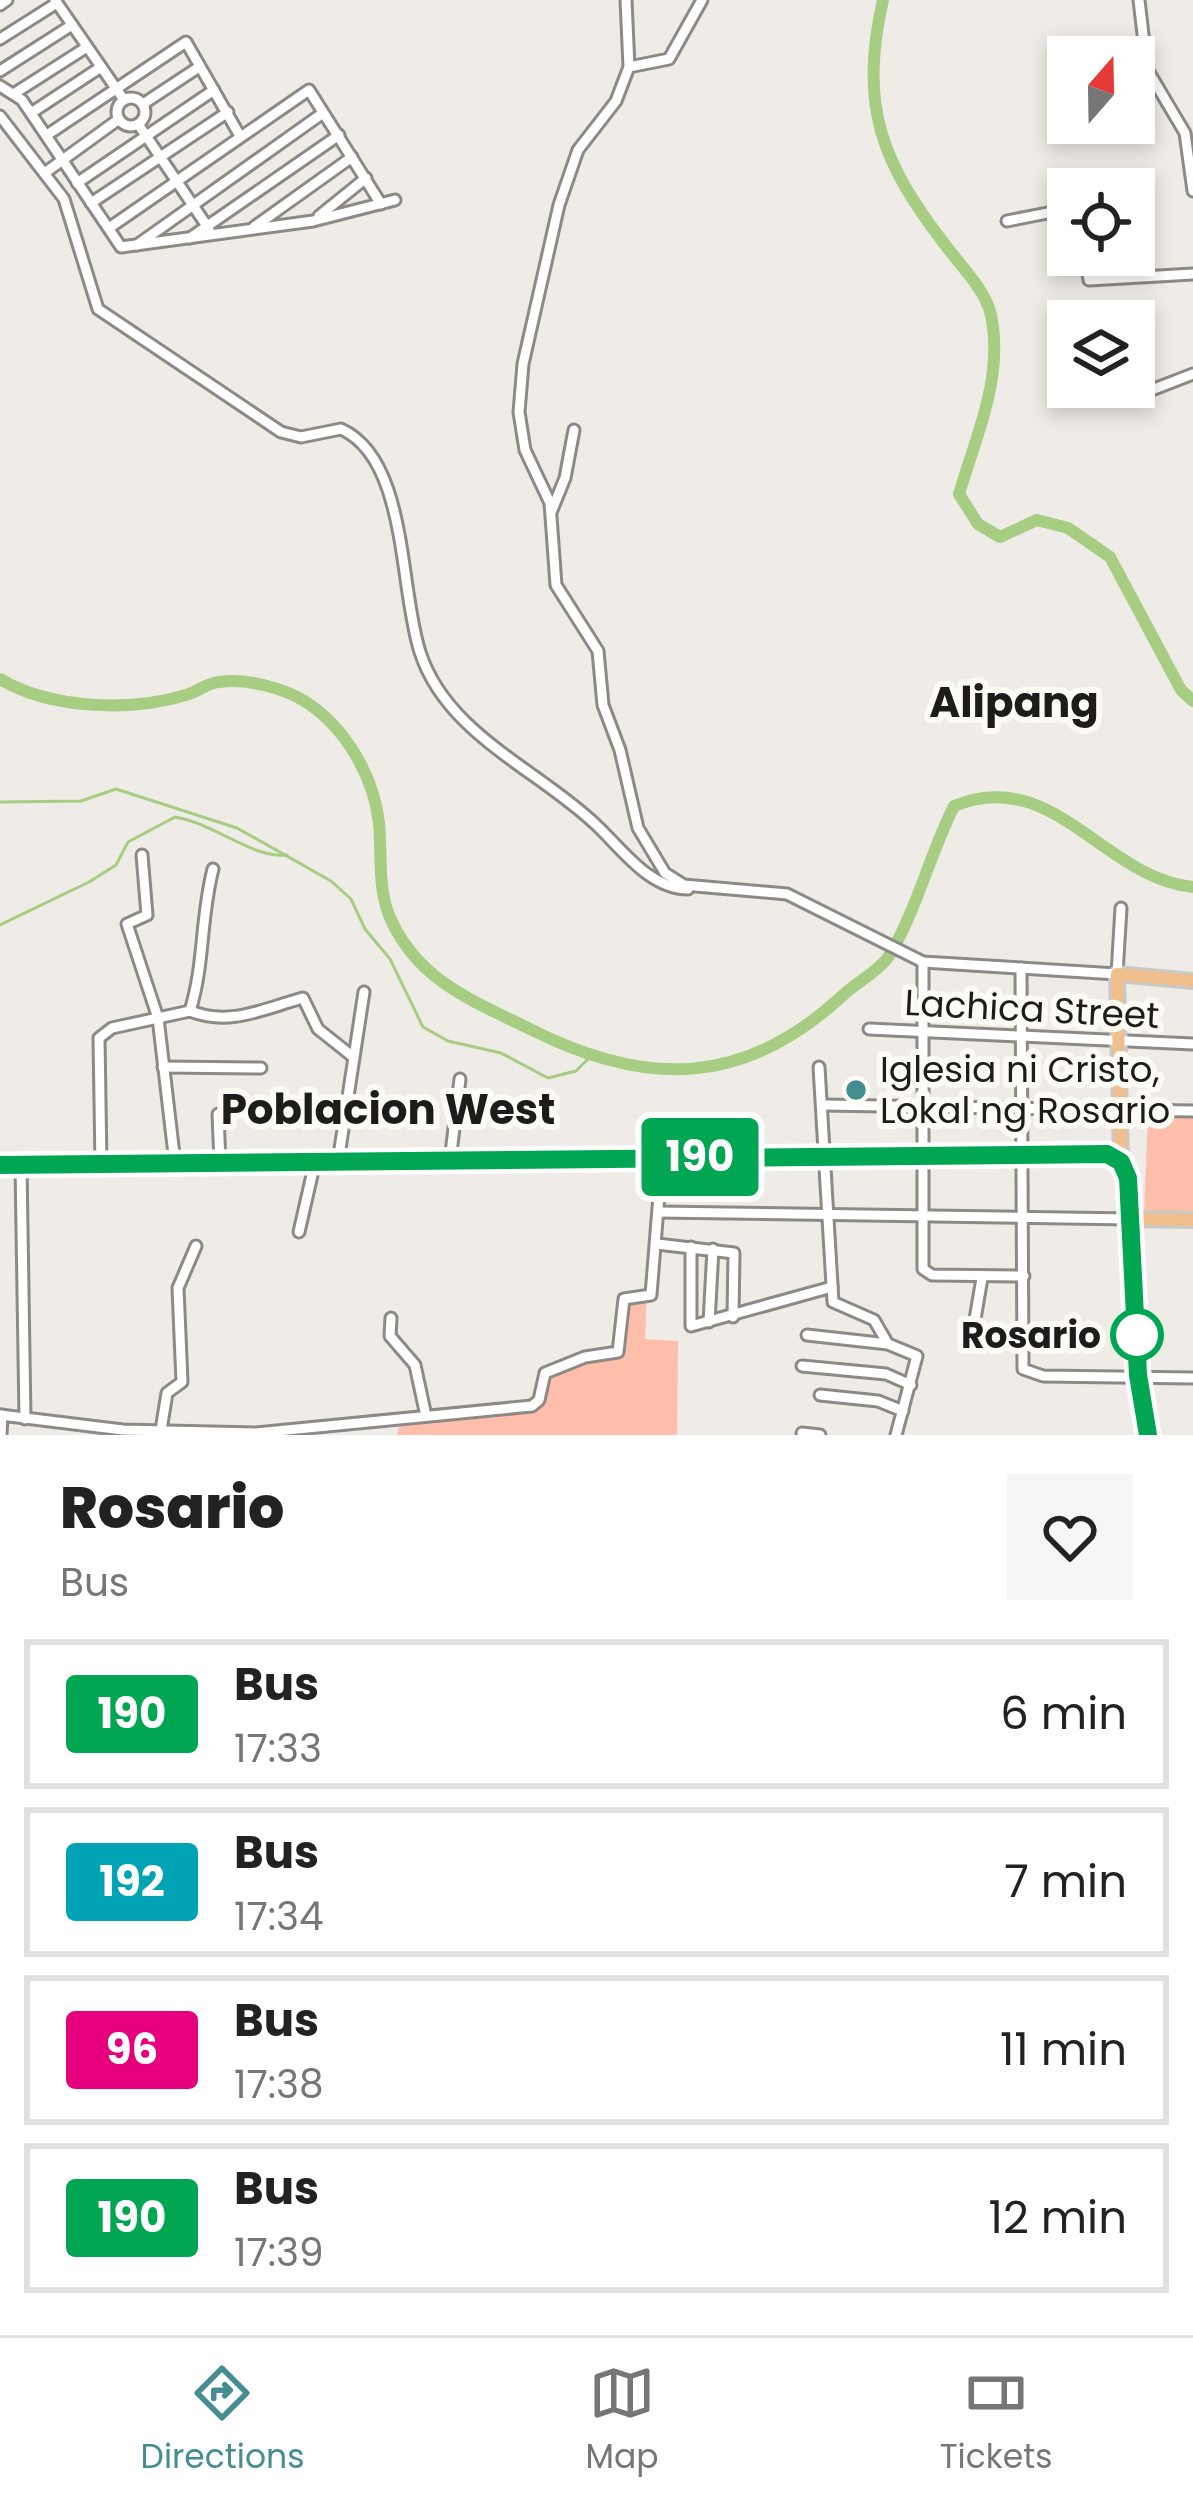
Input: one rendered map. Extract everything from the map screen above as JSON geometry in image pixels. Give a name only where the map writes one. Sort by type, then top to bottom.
[{"type":"highway","points":[[0,1165],[1094,1152],[1121,1162],[1131,1219],[1138,1375],[1148,1435]]},
{"type":"main road","points":[[1121,1162],[1117,974],[1193,981]]},
{"type":"main road","points":[[1131,1219],[1193,1220]]},
{"type":"street","points":[[626,0],[629,67],[616,101],[578,150],[559,205],[523,364],[519,412],[524,450],[551,511],[556,584],[598,652],[603,705],[620,750],[638,828],[665,873],[690,887]]},
{"type":"street","points":[[629,67],[669,58],[703,0]]},
{"type":"street","points":[[1139,0],[1147,69],[1185,133],[1193,191]]},
{"type":"street","points":[[0,39],[56,2],[124,100],[143,104]]},
{"type":"street","points":[[0,71],[72,25]]},
{"type":"street","points":[[47,135],[186,42],[240,136]]},
{"type":"street","points":[[15,93],[87,46]]},
{"type":"street","points":[[32,113],[101,67]]},
{"type":"street","points":[[199,67],[143,104],[139,124],[210,231]]},
{"type":"street","points":[[0,86],[15,93],[32,113],[121,247],[188,239],[210,231],[339,135]]},
{"type":"street","points":[[77,183],[214,90]]},
{"type":"street","points":[[109,228],[309,90],[381,203]]},
{"type":"street","points":[[119,119],[117,109],[124,100]]},
{"type":"street","points":[[92,203],[227,112]]},
{"type":"street","points":[[136,246],[323,113]]},
{"type":"street","points":[[0,116],[69,209],[101,312],[281,432],[301,437],[341,429],[378,460],[419,650],[429,676],[454,711],[492,746],[556,788],[647,873],[677,888],[787,895],[918,960],[1021,968],[1117,974],[1121,908]]},
{"type":"street","points":[[119,119],[139,124]]},
{"type":"street","points":[[46,172],[119,119]]},
{"type":"street","points":[[250,231],[352,157]]},
{"type":"street","points":[[313,221],[366,178]]},
{"type":"street","points":[[210,231],[250,231],[313,221],[395,200]]},
{"type":"street","points":[[1007,220],[1047,213]]},
{"type":"street","points":[[1088,276],[1089,280],[1193,274]]},
{"type":"street","points":[[1155,389],[1193,374]]},
{"type":"street","points":[[551,511],[565,478],[574,430]]},
{"type":"street","points":[[142,855],[147,915],[127,922],[158,1018],[175,1163]]},
{"type":"street","points":[[190,1011],[201,976],[200,923],[213,869]]},
{"type":"street","points":[[918,960],[921,1263],[928,1274],[1024,1276]]},
{"type":"street","points":[[1021,968],[1022,1362],[1036,1376],[1193,1378]]},
{"type":"street","points":[[338,1162],[364,992]]},
{"type":"street","points":[[101,1165],[99,1038],[112,1028],[190,1011],[217,1018],[264,1012],[304,998],[318,1029],[352,1056]]},
{"type":"street","name":"Lachica Street","points":[[868,1029],[1193,1044]]},
{"type":"street","points":[[163,1067],[260,1068]]},
{"type":"street","points":[[819,1067],[835,1306],[874,1320],[888,1344]]},
{"type":"street","points":[[450,1161],[460,1079]]},
{"type":"street","points":[[823,1105],[1122,1106],[1193,1111]]},
{"type":"street","points":[[218,1114],[220,1163]]},
{"type":"street","points":[[1,1435],[1,1415],[85,1430],[212,1434],[532,1406],[539,1400],[545,1373],[585,1357],[618,1352],[624,1300],[651,1295],[662,1158]]},
{"type":"street","points":[[299,1232],[315,1162]]},
{"type":"street","points":[[22,1166],[25,1418]]},
{"type":"street","points":[[659,1212],[1131,1219]]},
{"type":"street","points":[[657,1244],[735,1255],[734,1317]]},
{"type":"street","points":[[161,1430],[166,1393],[182,1382],[178,1288],[196,1246]]},
{"type":"street","points":[[691,1247],[687,1322],[734,1317],[832,1287]]},
{"type":"street","points":[[709,1322],[713,1249]]},
{"type":"street","points":[[971,1343],[982,1278]]},
{"type":"street","points":[[392,1318],[390,1336],[415,1365],[426,1415]]},
{"type":"street","points":[[807,1336],[888,1344],[917,1356],[896,1435]]},
{"type":"street","points":[[802,1366],[886,1374],[911,1385]]},
{"type":"street","points":[[820,1395],[878,1401],[903,1411]]},
{"type":"street","points":[[399,1435],[403,1418]]},
{"type":"street","points":[[802,1433],[820,1435]]},
{"type":"shaded area","points":[[1148,1115],[1193,1116],[1193,1216],[1144,1214]]},
{"type":"shaded area","points":[[621,1293],[647,1294],[645,1339],[678,1341],[677,1435],[397,1435],[401,1420],[534,1408],[540,1370],[616,1347]]},
{"type":"waterway","points":[[883,0],[874,71],[881,131],[905,187],[979,288],[991,315],[991,384],[959,494],[978,524],[1000,537],[1037,520],[1068,528],[1110,557],[1181,690],[1193,701]]},
{"type":"waterway","points":[[0,679],[42,697],[91,705],[164,700],[230,681],[264,685],[306,702],[334,725],[364,771],[379,823],[387,910],[418,961],[491,1010],[574,1049],[615,1062],[692,1069],[730,1062],[804,1027],[889,956],[954,806],[989,797],[1020,800],[1049,811],[1132,865],[1193,887]]},
{"type":"waterway","points":[[0,802],[81,801],[116,789],[237,828],[331,881],[351,899],[365,929],[390,959],[423,1027],[448,1041],[501,1053],[548,1078],[576,1071],[593,1054]]},
{"type":"waterway","points":[[0,925],[89,882],[116,865],[128,842],[175,817],[261,852],[287,855]]},
{"type":"bus line","name":"190","points":[[0,1165],[1107,1154],[1121,1162],[1128,1178],[1138,1375],[1148,1435]]},
{"type":"place","name":"Iglesia ni Cristo, Lokal ng Rosario","points":[[856,1090]]},
{"type":"place","name":"Rosario","points":[[1137,1335]]},
{"type":"district","name":"Alipang","points":[[1014,702]]},
{"type":"district","name":"Poblacion West","points":[[388,1109]]}]
